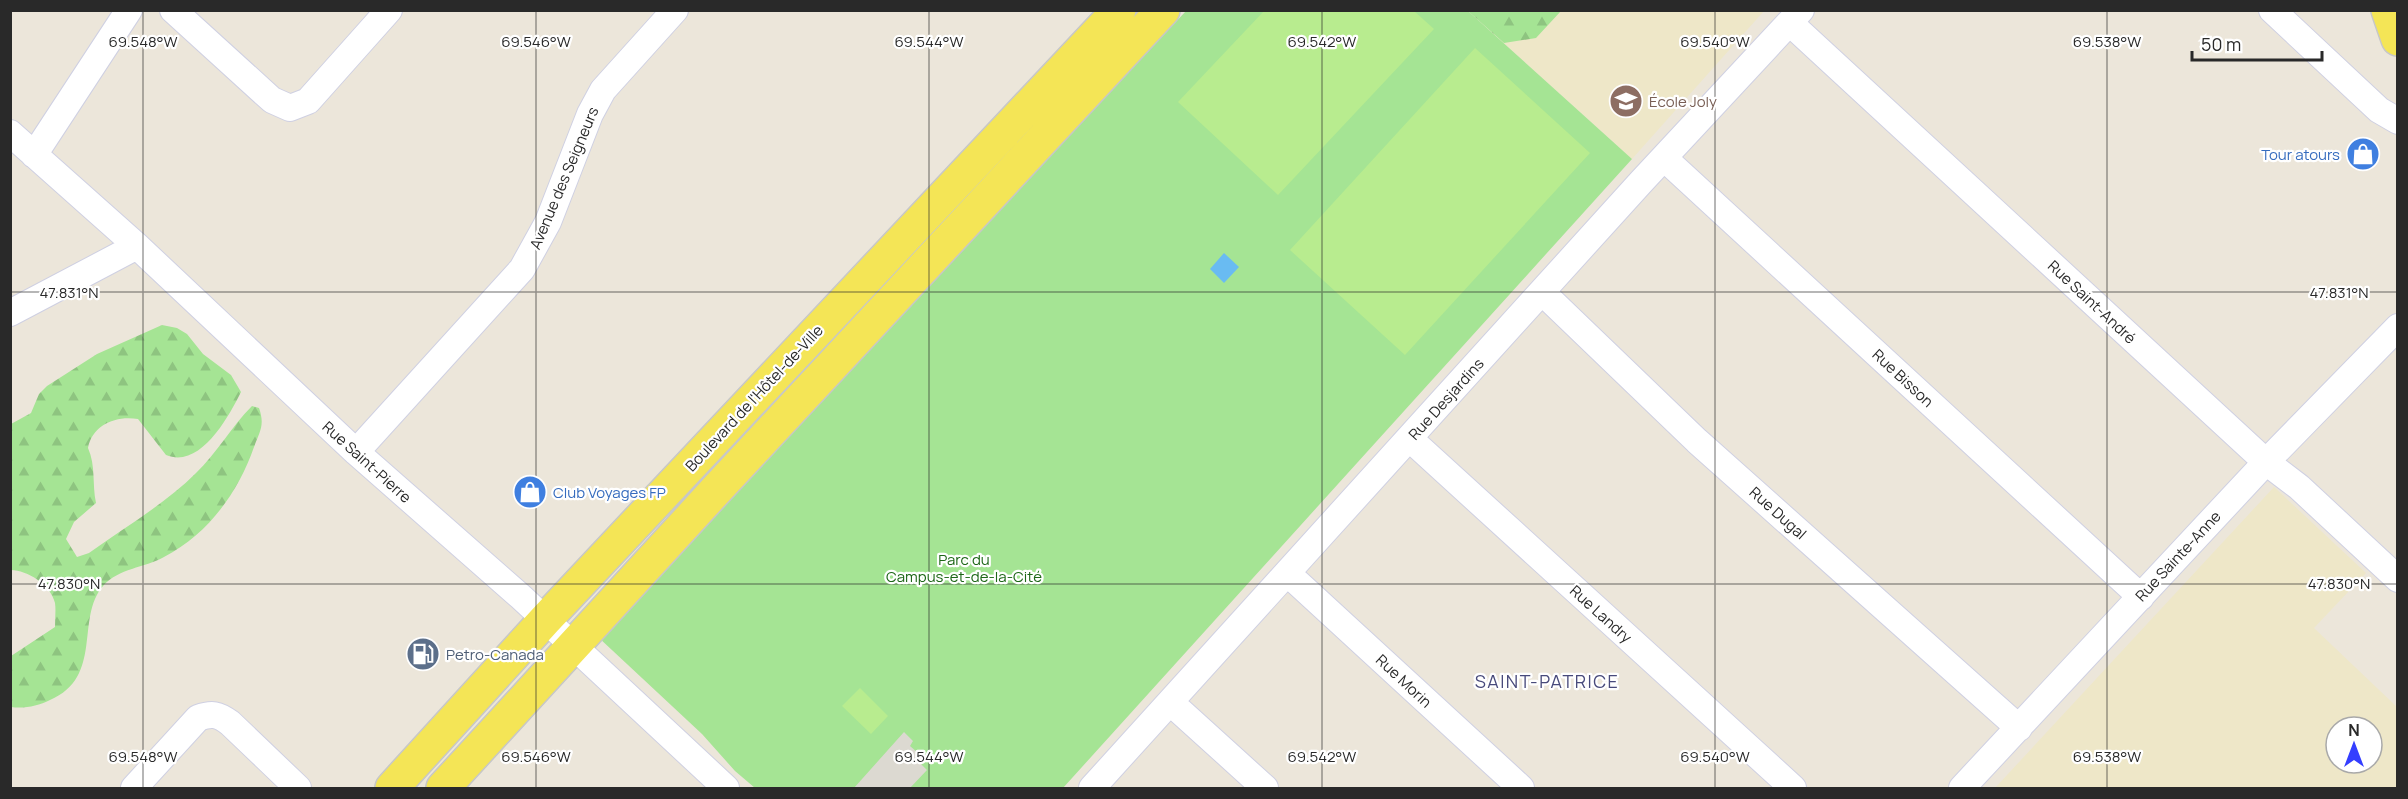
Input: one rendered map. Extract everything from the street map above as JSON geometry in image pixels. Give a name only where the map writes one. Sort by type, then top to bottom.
[{"type":"main road","name":"Boulevard de l'Hôtel-de-Ville","points":[[392,789],[545,620],[1119,10]]},
{"type":"main road","points":[[443,789],[1163,10]]},
{"type":"main road","points":[[2388,10],[2397,39]]},
{"type":"street","points":[[34,155],[129,10]]},
{"type":"street","points":[[173,10],[272,100],[290,108],[308,101],[389,10]]},
{"type":"street","name":"Avenue des Seigneurs","points":[[356,452],[522,269],[548,222],[590,114],[603,90],[675,10]]},
{"type":"street","points":[[2272,10],[2379,110],[2397,121]]},
{"type":"street","name":"Rue Desjardins","points":[[1092,789],[1664,158],[1795,17]]},
{"type":"street","name":"Rue Saint-André","points":[[1795,17],[2266,462],[2300,488],[2397,579]]},
{"type":"street","name":"Rue Saint-Pierre","points":[[10,133],[136,246],[356,452],[545,620],[726,789]]},
{"type":"street","name":"Rue Bisson","points":[[1664,158],[2141,597]]},
{"type":"street","points":[[10,313],[136,246]]},
{"type":"street","name":"Rue Dugal","points":[[1542,292],[1697,441],[2019,728]]},
{"type":"street","name":"Rue Sainte-Anne","points":[[1962,789],[2266,462],[2397,327]]},
{"type":"street","name":"Rue Landry","points":[[1410,439],[1793,789]]},
{"type":"street","name":"Rue Morin","points":[[1287,573],[1521,789]]},
{"type":"street","points":[[1170,702],[1264,789]]},
{"type":"street","points":[[134,789],[198,718],[210,714],[220,715],[230,723],[298,789]]},
{"type":"shaded area","name":"École Joly","points":[[1468,11],[1764,11],[1632,159]]},
{"type":"shaded area","points":[[2274,487],[2366,573],[2314,628],[2397,707],[2397,788],[1995,788]]},
{"type":"shaded area","points":[[904,732],[913,741],[910,746],[925,759],[921,764],[927,770],[910,788],[854,788]]},
{"type":"green space","name":"Parc du Campus-et-de-la-Cité","points":[[1186,11],[1468,11],[1632,159],[1063,788],[755,788],[735,771],[702,734],[598,637]]},
{"type":"green space","points":[[1264,11],[1414,11],[1434,29],[1278,195],[1178,102]]},
{"type":"green space","points":[[1468,11],[1561,11],[1536,38],[1504,43]]},
{"type":"green space","points":[[1475,48],[1590,153],[1405,355],[1290,250]]},
{"type":"green space","points":[[162,325],[177,328],[187,334],[203,354],[231,375],[241,392],[221,427],[201,448],[190,455],[178,457],[166,455],[138,419],[114,420],[106,423],[94,433],[88,448],[92,462],[96,503],[74,522],[66,539],[77,557],[89,553],[184,484],[204,465],[252,406],[259,408],[261,414],[260,432],[247,464],[230,496],[208,524],[180,548],[156,561],[116,575],[103,586],[90,614],[83,662],[77,677],[67,690],[41,704],[11,707],[11,656],[55,627],[55,603],[49,590],[38,580],[11,570],[11,424],[31,413],[39,394],[47,386],[97,354]]},
{"type":"green space","points":[[860,688],[888,716],[871,734],[842,706]]},
{"type":"water","points":[[1224,253],[1239,267],[1224,283],[1210,269]]},
{"type":"place","name":"École Joly","points":[[1626,101]]},
{"type":"place","name":"Tour atours","points":[[2363,154]]},
{"type":"place","name":"Club Voyages FP","points":[[530,492]]},
{"type":"place","name":"Petro-Canada","points":[[423,654]]},
{"type":"district","name":"SAINT-PATRICE","points":[[1547,681]]}]
